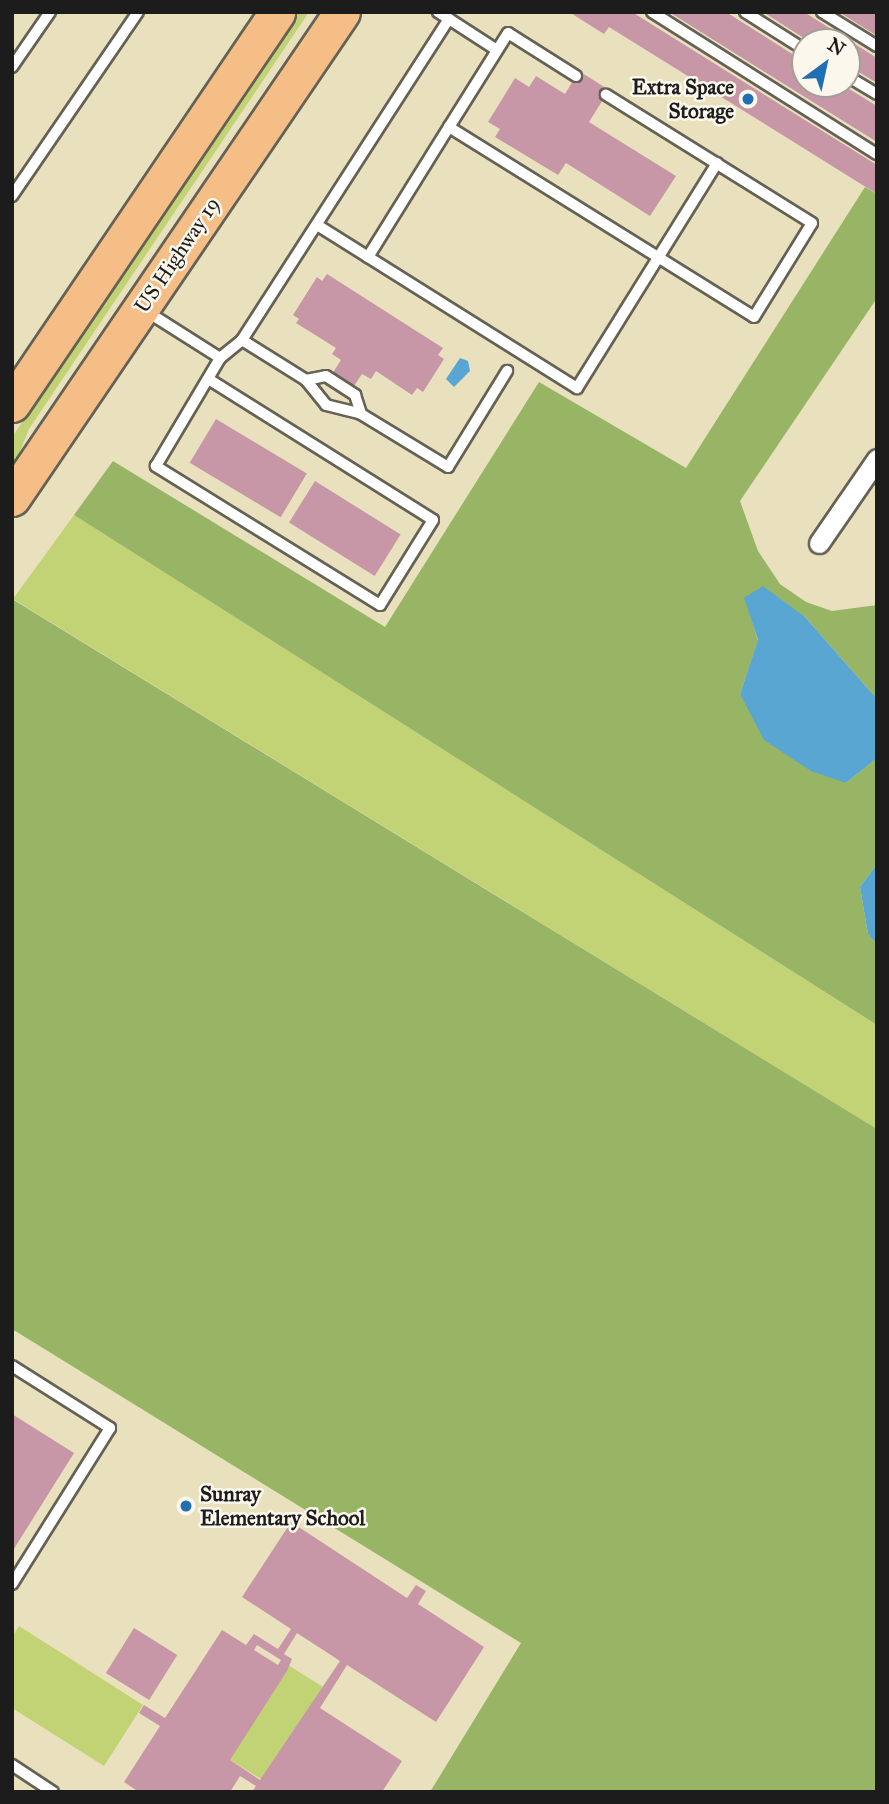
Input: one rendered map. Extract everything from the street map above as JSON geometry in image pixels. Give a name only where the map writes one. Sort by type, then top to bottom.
[{"type":"highway","points":[[12,404],[277,12]]},
{"type":"highway","name":"US Highway 19","points":[[12,498],[342,12]]},
{"type":"street","points":[[819,543],[877,458]]},
{"type":"lane","points":[[12,67],[50,12]]},
{"type":"lane","points":[[12,196],[138,12]]},
{"type":"lane","points":[[438,12],[497,50]]},
{"type":"lane","points":[[652,12],[877,154]]},
{"type":"lane","points":[[745,12],[791,41]]},
{"type":"lane","points":[[822,12],[877,46]]},
{"type":"lane","points":[[210,380],[433,520],[380,606],[156,466],[210,380],[220,358],[242,340],[449,19]]},
{"type":"lane","points":[[368,257],[508,33],[576,76]]},
{"type":"lane","points":[[861,84],[877,94]]},
{"type":"lane","points":[[449,127],[754,317],[812,223],[606,95]]},
{"type":"lane","points":[[317,225],[577,388],[717,163]]},
{"type":"lane","points":[[141,308],[220,358]]},
{"type":"lane","points":[[242,340],[306,380],[326,405],[361,414],[448,467],[507,371]]},
{"type":"lane","points":[[306,380],[326,376],[355,394],[361,414]]},
{"type":"lane","points":[[12,1366],[110,1428],[12,1584]]},
{"type":"lane","points":[[12,1765],[54,1792]]},
{"type":"green space","points":[[300,12],[309,12],[29,429],[12,471],[12,437]]},
{"type":"green space","points":[[865,187],[877,194],[877,298],[740,501],[758,551],[780,584],[806,602],[832,611],[877,605],[877,699],[805,617],[745,598],[758,641],[740,694],[846,783],[877,758],[877,864],[860,887],[868,934],[877,944],[877,1025],[74,515],[113,461],[385,627],[539,382],[686,468]]},
{"type":"green space","points":[[74,515],[877,1025],[877,1129],[13,599]]},
{"type":"green space","points":[[12,599],[877,1129],[877,1792],[430,1792],[521,1643],[12,1329]]},
{"type":"green space","points":[[19,1626],[143,1705],[104,1766],[12,1708],[12,1637]]},
{"type":"green space","points":[[288,1665],[323,1687],[264,1781],[229,1759]]},
{"type":"water","points":[[460,358],[468,361],[470,371],[454,387],[446,379]]},
{"type":"water","points":[[763,586],[805,617],[877,699],[877,758],[846,783],[811,771],[764,740],[740,694],[758,640],[744,598]]},
{"type":"water","points":[[877,864],[877,944],[868,934],[860,887]]},
{"type":"building","name":"Extra Space Storage","points":[[569,12],[632,12],[877,165],[877,194],[609,27],[604,34]]},
{"type":"building","name":"Extra Space Storage","points":[[669,12],[726,12],[791,53],[791,88]]},
{"type":"building","points":[[763,12],[804,12],[829,28],[791,28]]},
{"type":"building","points":[[839,12],[877,12],[877,36]]},
{"type":"building","points":[[861,48],[877,58],[877,83],[861,73]]},
{"type":"building","points":[[579,71],[609,90],[589,122],[676,176],[650,216],[566,163],[558,175],[495,137],[500,129],[488,122],[515,78],[529,87],[536,76],[565,94]]},
{"type":"building","name":"Extra Space Storage","points":[[861,96],[877,106],[877,142],[807,98]]},
{"type":"building","points":[[327,274],[443,348],[438,355],[444,359],[423,392],[417,388],[412,395],[376,371],[371,379],[362,374],[346,398],[325,385],[341,360],[332,354],[336,348],[296,323],[299,319],[293,315],[317,277],[322,281]]},
{"type":"building","points":[[216,419],[307,474],[281,517],[190,463]]},
{"type":"building","points":[[315,481],[401,535],[375,576],[289,523]]},
{"type":"building","points":[[12,1414],[74,1453],[12,1552]]},
{"type":"building","points":[[291,1522],[407,1598],[416,1585],[426,1591],[418,1604],[484,1647],[436,1722],[347,1665],[320,1708],[402,1761],[382,1792],[252,1792],[256,1786],[240,1776],[230,1792],[139,1792],[124,1782],[160,1726],[139,1713],[144,1705],[165,1718],[222,1630],[246,1645],[254,1634],[278,1649],[291,1629],[242,1597]],"holes":[[[297,1633],[340,1661],[260,1780],[230,1760],[287,1671],[292,1659],[284,1654]],[[257,1645],[281,1660],[278,1665],[254,1650]]]},
{"type":"building","points":[[134,1628],[177,1655],[149,1700],[106,1673]]},
{"type":"place","name":"Extra Space Storage","points":[[748,99]]},
{"type":"place","name":"Sunray Elementary School","points":[[186,1506]]}]
